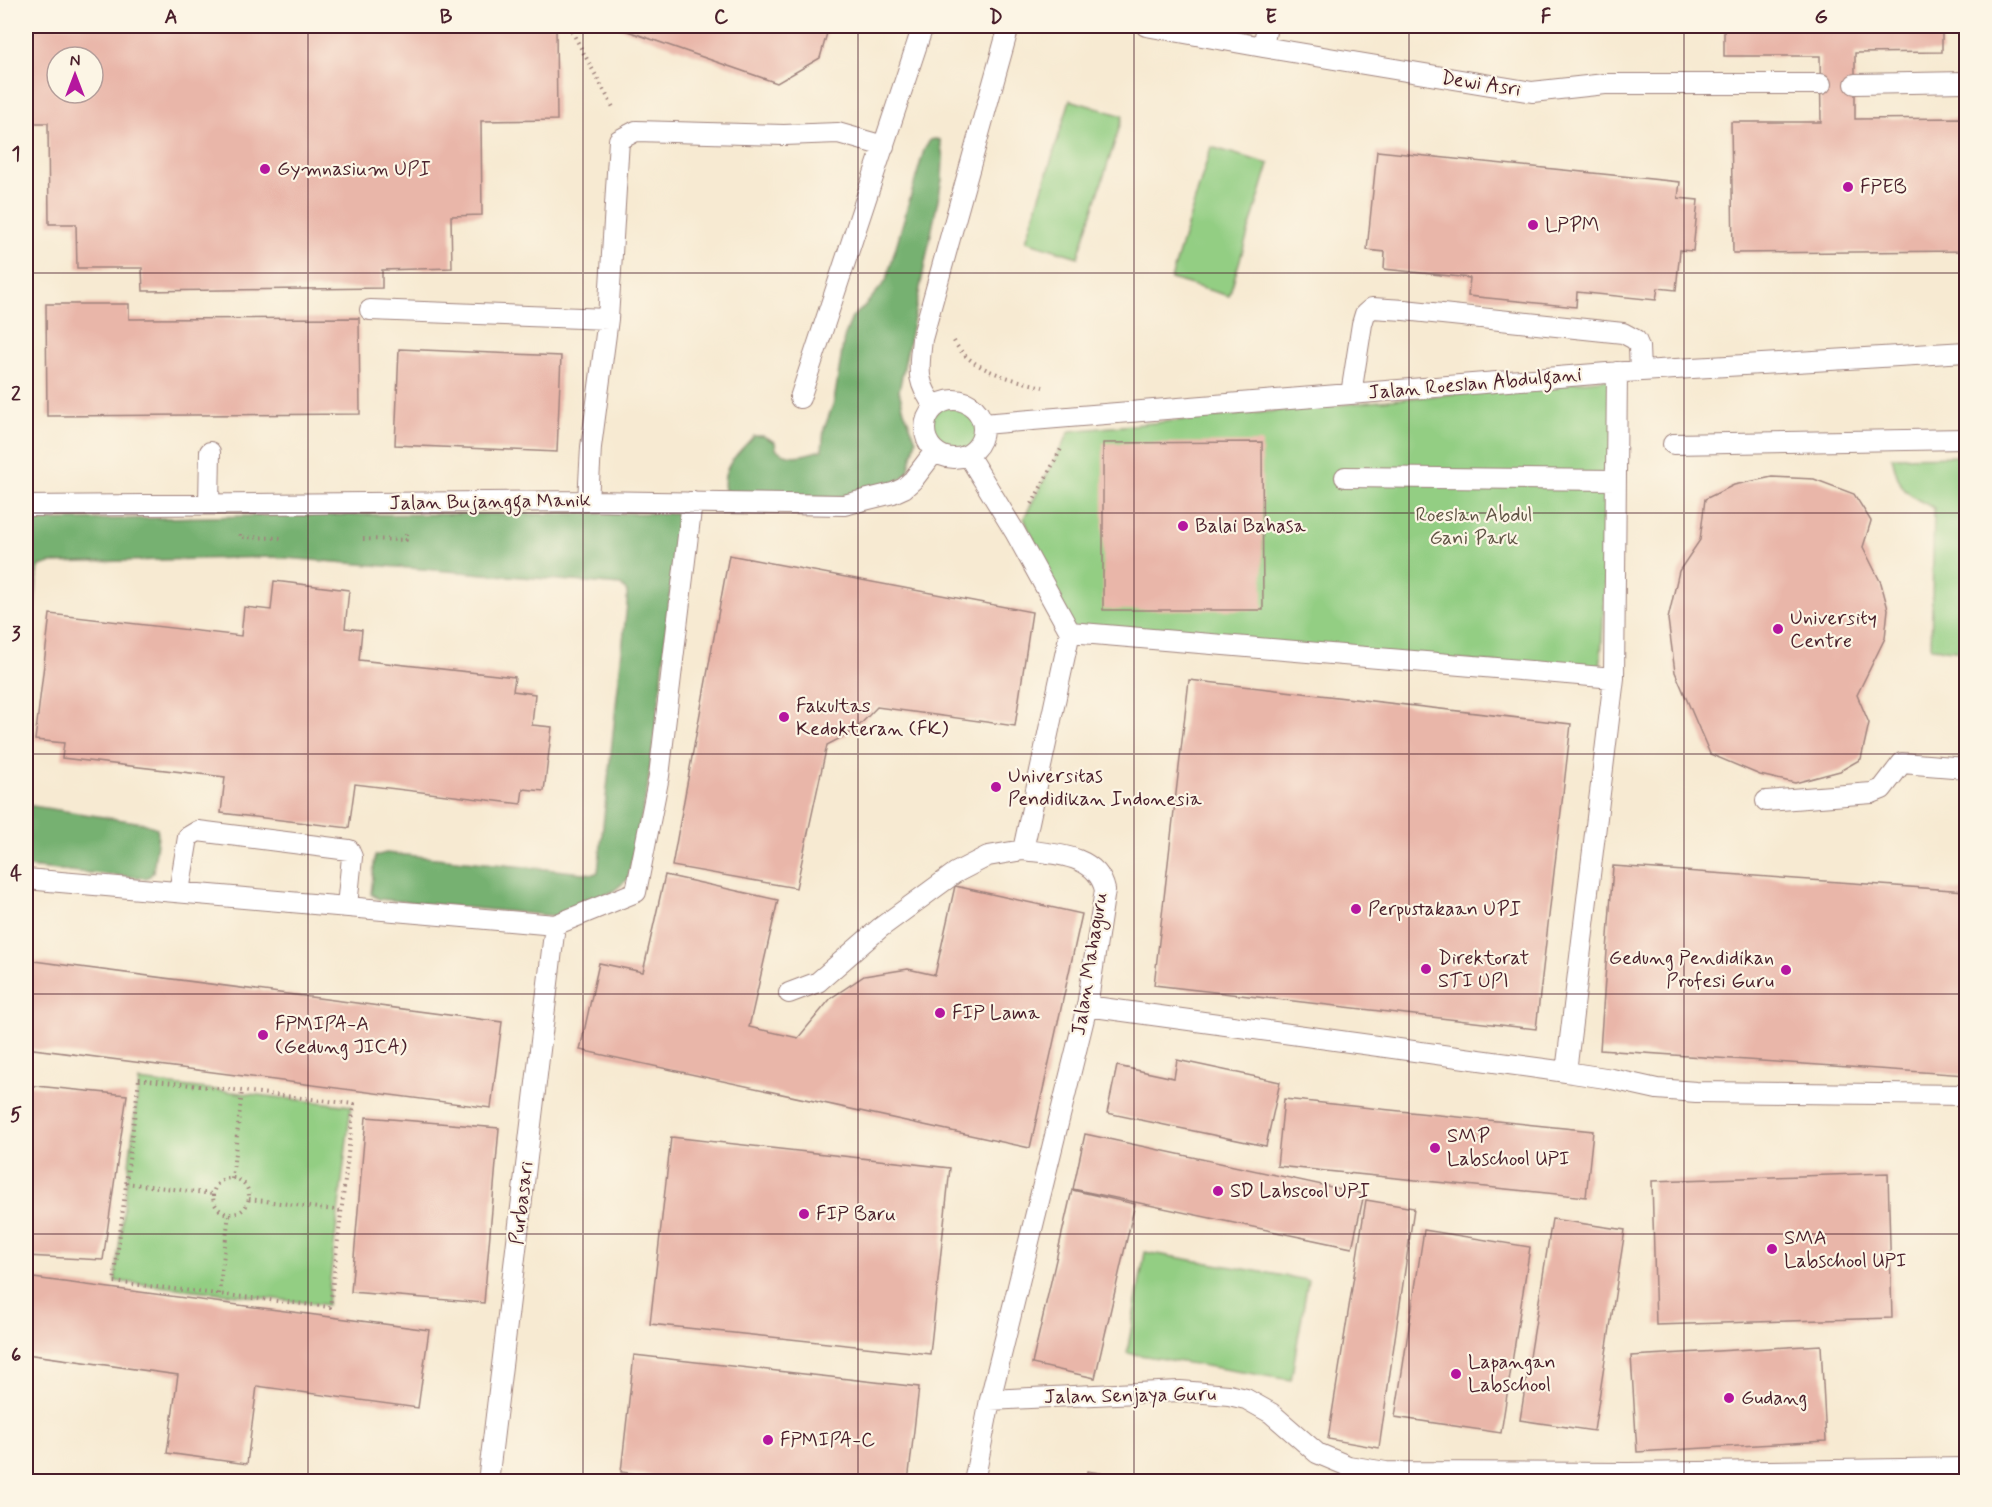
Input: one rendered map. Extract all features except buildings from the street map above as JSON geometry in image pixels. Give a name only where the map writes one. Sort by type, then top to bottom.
[{"type":"lane","points":[[800,398],[923,26]]},
{"type":"lane","points":[[935,407],[929,400],[918,375],[922,339],[1009,26]]},
{"type":"lane","name":"Dewi Asri","points":[[1146,26],[1532,92],[1605,84],[1821,84]]},
{"type":"lane","points":[[1263,47],[1267,26]]},
{"type":"lane","points":[[1856,84],[1966,82]]},
{"type":"lane","points":[[588,501],[591,447],[608,320],[620,140],[636,131],[784,135],[838,133],[884,146]]},
{"type":"lane","points":[[1352,394],[1362,324],[1365,314],[1371,309],[1404,310],[1623,333],[1636,339],[1639,347],[1640,371]]},
{"type":"lane","points":[[370,310],[608,320]]},
{"type":"lane","name":"Jalan Roeslan Abdulgani","points":[[983,424],[1617,372],[1966,352]]},
{"type":"lane","points":[[1566,1072],[1614,678],[1617,372]]},
{"type":"lane","points":[[957,400],[969,404],[978,413],[983,424],[982,435],[978,446],[968,455],[957,458],[945,457],[935,451],[928,441],[925,429],[928,417],[935,407],[957,400]]},
{"type":"lane","points":[[1673,444],[1966,439]]},
{"type":"lane","name":"Jalan Bujangga Manik","points":[[26,506],[588,501],[844,505],[893,493],[904,488],[935,451]]},
{"type":"lane","points":[[208,504],[210,452]]},
{"type":"lane","points":[[789,993],[818,982],[880,928],[955,873],[988,856],[1023,850],[1070,632],[1015,532],[968,455]]},
{"type":"lane","points":[[1345,477],[1616,480]]},
{"type":"lane","points":[[26,879],[555,925],[636,892],[659,776],[692,502]]},
{"type":"lane","points":[[1070,632],[1614,678]]},
{"type":"lane","points":[[1766,801],[1872,793],[1882,789],[1902,763],[1966,768]]},
{"type":"lane","points":[[179,892],[188,837],[198,831],[349,850],[352,857],[347,906]]},
{"type":"lane","name":"Jalan Mahaguru","points":[[974,1482],[990,1400],[1087,1006],[1105,890],[1103,879],[1097,870],[1069,856],[1023,850]]},
{"type":"lane","name":"Purbasari","points":[[488,1482],[555,925]]},
{"type":"lane","points":[[1087,1006],[1566,1072],[1657,1089],[1696,1092],[1966,1095]]},
{"type":"lane","name":"Jalan Senjaya Guru","points":[[990,1400],[1180,1391],[1229,1395],[1245,1399],[1271,1413],[1317,1453],[1348,1466],[1386,1472],[1628,1473],[1966,1468]]},
{"type":"path","points":[[569,26],[627,134]]},
{"type":"path","points":[[240,537],[284,538]]},
{"type":"path","points":[[363,539],[406,540]]},
{"type":"path","points":[[139,1079],[354,1104],[330,1307],[114,1282],[126,1183],[139,1079]]},
{"type":"path","points":[[232,1179],[242,1091]]},
{"type":"path","points":[[232,1179],[245,1184],[249,1190],[249,1199],[242,1212],[229,1214],[220,1212],[212,1199],[212,1194],[215,1186],[232,1179]]},
{"type":"path","points":[[126,1183],[212,1194]]},
{"type":"path","points":[[249,1199],[342,1211]]},
{"type":"path","points":[[219,1294],[229,1214]]},
{"type":"green space","points":[[1070,100],[1123,116],[1078,257],[1026,241]]},
{"type":"green space","points":[[930,140],[940,140],[943,158],[942,180],[899,391],[904,411],[916,440],[908,472],[895,485],[836,498],[739,495],[725,491],[724,482],[728,467],[754,436],[763,436],[775,442],[776,449],[787,455],[793,456],[822,450],[824,429],[834,402],[844,338],[852,317],[863,308],[886,281],[924,150]]},
{"type":"green space","points":[[1211,147],[1269,164],[1229,296],[1171,279]]},
{"type":"green space","name":"Roeslan Abdul Gani Park","points":[[1618,378],[1600,672],[1072,628],[1024,518],[1070,431]]},
{"type":"green space","points":[[954,404],[972,411],[979,429],[972,447],[954,454],[936,447],[929,429],[936,411]]},
{"type":"green space","points":[[1966,456],[1966,651],[1931,648],[1934,508],[1904,489],[1892,457]]},
{"type":"green space","points":[[678,513],[661,687],[647,791],[628,879],[612,892],[555,916],[379,899],[371,894],[375,856],[386,853],[594,874],[598,872],[627,604],[627,592],[621,585],[273,557],[50,563],[40,566],[37,574],[26,717],[26,521],[293,515]]},
{"type":"green space","points":[[26,805],[143,823],[157,828],[153,872],[145,878],[26,867]]},
{"type":"green space","points":[[139,1081],[351,1106],[327,1305],[115,1281]]},
{"type":"green space","points":[[1145,1252],[1308,1280],[1291,1380],[1127,1353]]},
{"type":"place","name":"Gymnasium UPI","points":[[265,169]]},
{"type":"place","name":"FPEB","points":[[1848,187]]},
{"type":"place","name":"LPPM","points":[[1533,225]]},
{"type":"place","name":"Balai Bahasa","points":[[1183,526]]},
{"type":"place","name":"University Centre","points":[[1778,629]]},
{"type":"place","name":"Fakultas Kedokteran (FK)","points":[[784,717]]},
{"type":"place","name":"Universitas Pendidikan Indonesia","points":[[996,787]]},
{"type":"place","name":"Perpustakaan UPI","points":[[1356,909]]},
{"type":"place","name":"Direktorat STI UPI","points":[[1426,969]]},
{"type":"place","name":"Gedung Pendidikan Profesi Guru","points":[[1786,970]]},
{"type":"place","name":"FIP Lama","points":[[940,1013]]},
{"type":"place","name":"FPMIPA-A (Gedung JICA)","points":[[263,1035]]},
{"type":"place","name":"SMP Labschool UPI","points":[[1435,1148]]},
{"type":"place","name":"SD Labscool UPI","points":[[1218,1191]]},
{"type":"place","name":"FIP Baru","points":[[804,1214]]},
{"type":"place","name":"SMA Labschool UPI","points":[[1772,1249]]},
{"type":"place","name":"Lapangan Labschool","points":[[1456,1374]]},
{"type":"place","name":"Gudang","points":[[1729,1398]]},
{"type":"place","name":"FPMIPA-C","points":[[768,1440]]}]
